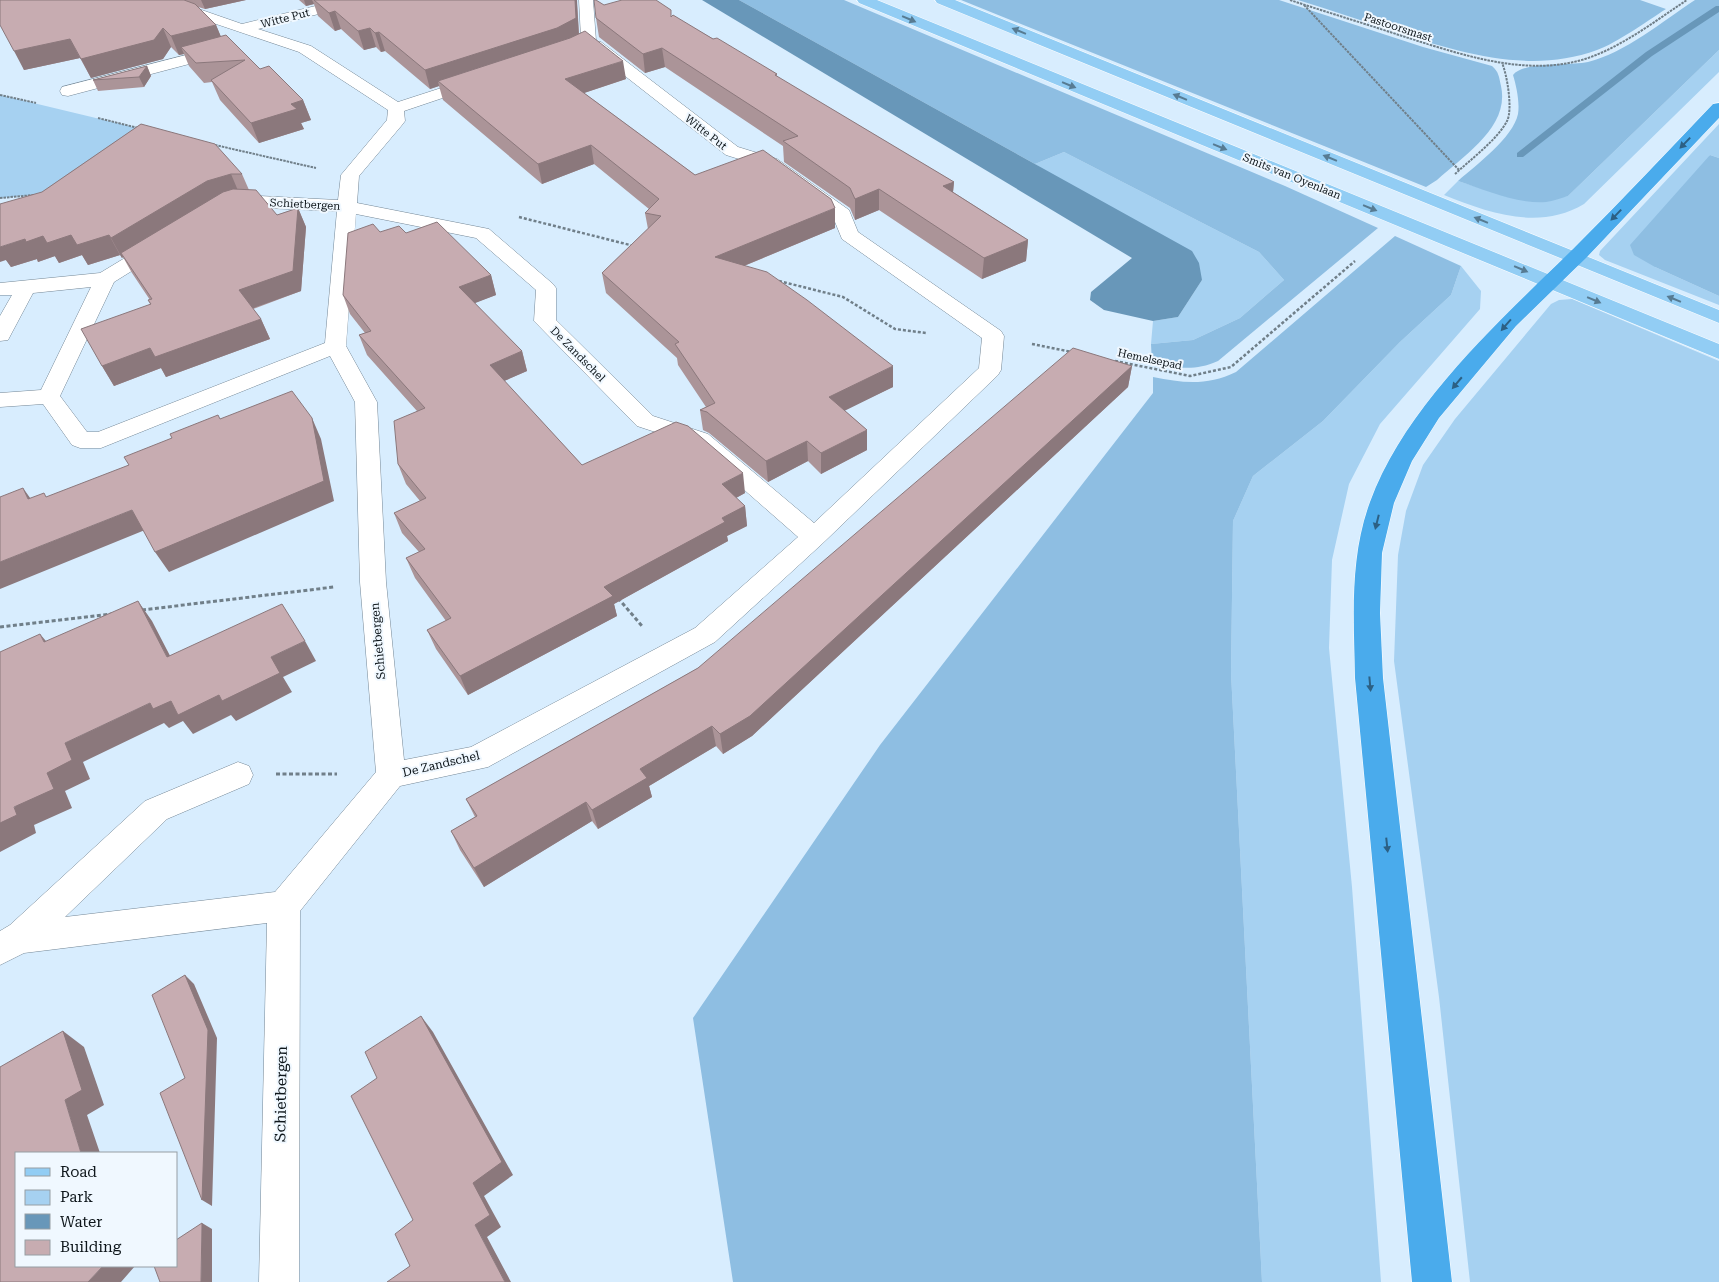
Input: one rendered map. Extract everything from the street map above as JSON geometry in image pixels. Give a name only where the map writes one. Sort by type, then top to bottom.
[{"type":"highway","points":[[1432,1282],[1369,678],[1367,612],[1369,553],[1382,503],[1400,461],[1431,413],[1509,322],[1574,258],[1719,108]]},
{"type":"main road","name":"Smits van Oyenlaan","points":[[864,0],[1719,352]]},
{"type":"main road","points":[[942,0],[1719,317]]},
{"type":"street","points":[[159,0],[238,41]]},
{"type":"street","name":"Witte Put","points":[[238,41],[358,0]]},
{"type":"street","points":[[548,58],[589,40],[586,0]]},
{"type":"street","points":[[68,91],[238,41],[270,38],[306,48],[396,108],[491,77]]},
{"type":"street","name":"Witte Put","points":[[589,40],[732,151],[771,163],[842,214],[849,235],[993,336]]},
{"type":"street","name":"Schietbergen","points":[[390,776],[373,582],[366,402],[335,346],[350,176],[396,121],[396,108]]},
{"type":"street","name":"Schietbergen","points":[[216,211],[224,206],[240,201],[346,206]]},
{"type":"street","name":"De Zandschel","points":[[346,206],[482,233],[546,288],[545,321],[645,420],[700,439],[814,537]]},
{"type":"street","points":[[0,289],[105,279],[176,235]]},
{"type":"street","points":[[48,396],[105,279]]},
{"type":"street","points":[[0,335],[26,288]]},
{"type":"street","name":"De Zandschel","points":[[390,776],[477,758],[705,635],[814,537],[990,370],[993,336]]},
{"type":"street","points":[[48,396],[80,440],[101,440],[335,346]]},
{"type":"street","points":[[0,400],[48,396]]},
{"type":"street","points":[[7,943],[156,810],[238,775]]},
{"type":"street","points":[[7,943],[284,906],[390,776]]},
{"type":"street","name":"Schietbergen","points":[[279,1282],[284,906]]},
{"type":"path","name":"Pastoorsmast","points":[[1290,0],[1440,49],[1473,58],[1502,63]]},
{"type":"path","points":[[1455,174],[1495,136],[1508,120],[1506,72],[1502,63],[1573,62],[1588,57],[1602,52],[1687,0]]},
{"type":"path","points":[[1303,4],[1459,170]]},
{"type":"path","points":[[0,198],[37,194]]},
{"type":"path","name":"Hemelsepad","points":[[1115,361],[1190,376],[1231,367],[1355,261]]},
{"type":"path","points":[[993,336],[1077,353]]},
{"type":"path","points":[[137,611],[373,582]]},
{"type":"path","points":[[615,594],[667,655]]},
{"type":"path","points":[[0,628],[118,613]]},
{"type":"path","points":[[238,775],[390,776]]},
{"type":"green space","points":[[1719,50],[1719,72],[1584,204],[1567,212],[1549,217],[1532,218],[1496,213],[1444,195],[1458,181],[1508,197],[1534,202],[1568,196]]},
{"type":"green space","points":[[0,95],[150,131],[55,193],[0,198]]},
{"type":"green space","points":[[1719,124],[1719,158],[1710,155],[1655,267],[1719,296],[1719,305],[1605,260],[1599,255],[1600,251]]},
{"type":"green space","points":[[1064,152],[1259,252],[1284,280],[1240,318],[1193,340],[1151,344],[1153,321],[1178,317],[1202,280],[1035,164]]},
{"type":"green space","points":[[1461,266],[1481,291],[1480,309],[1380,424],[1349,484],[1332,560],[1329,648],[1352,887],[1381,1282],[1262,1282],[1231,673],[1233,521],[1253,476],[1323,421],[1400,342],[1451,295]]},
{"type":"green space","points":[[1572,299],[1719,361],[1719,1282],[1470,1282],[1439,997],[1394,661],[1398,555],[1406,511],[1423,465],[1455,419],[1551,304],[1559,300]]},
{"type":"shaded area","points":[[739,0],[844,0],[1285,186],[1378,228],[1218,361],[1193,368],[1152,364],[1151,344],[1193,340],[1240,318],[1284,280],[1259,252],[1064,152],[1035,164]]},
{"type":"shaded area","points":[[961,0],[1279,0],[1423,47],[1492,66],[1499,77],[1502,101],[1499,114],[1483,139],[1437,180],[1426,187]]},
{"type":"shaded area","points":[[1298,0],[1640,0],[1666,9],[1623,37],[1597,50],[1572,57],[1546,61],[1520,61],[1468,53],[1442,46]]},
{"type":"shaded area","points":[[1695,0],[1719,0],[1719,50],[1568,196],[1546,202],[1524,201],[1501,196],[1458,181],[1502,142],[1515,123],[1518,114],[1518,104],[1513,75],[1527,68],[1537,66],[1580,63],[1602,58],[1643,36]]},
{"type":"shaded area","points":[[1710,155],[1719,158],[1719,296],[1655,267],[1634,255],[1630,245]]},
{"type":"shaded area","points":[[1395,236],[1461,266],[1451,295],[1400,342],[1323,421],[1253,476],[1233,521],[1231,673],[1262,1282],[733,1282],[693,1018],[880,745],[1153,393],[1153,377],[1195,382],[1215,380],[1236,372]]},
{"type":"water","points":[[702,0],[739,0],[1192,251],[1199,263],[1202,280],[1178,317],[1153,321],[1104,310],[1090,300],[1091,292],[1132,258]]},
{"type":"building","points":[[0,0],[184,0],[195,4],[216,25],[171,36],[163,28],[154,40],[81,59],[70,39],[14,51],[0,25]]},
{"type":"building","points":[[314,0],[575,0],[576,18],[557,28],[425,70],[379,32],[375,33],[370,28],[358,31],[335,11],[329,13]]},
{"type":"building","points":[[594,0],[604,5],[622,0],[656,0],[671,10],[671,17],[673,15],[713,39],[717,38],[777,74],[775,75],[954,182],[943,186],[1028,240],[984,258],[879,189],[855,199],[850,188],[783,141],[798,136],[662,48],[643,54],[596,18]]},
{"type":"building","points":[[585,31],[623,61],[565,79],[695,175],[763,150],[831,199],[835,208],[715,257],[767,272],[893,366],[829,397],[867,430],[821,453],[807,441],[766,461],[707,412],[700,410],[715,403],[675,344],[679,342],[602,273],[661,216],[645,213],[659,199],[591,145],[538,164],[438,81],[570,38]]},
{"type":"building","points":[[226,35],[260,69],[269,66],[303,100],[291,104],[297,109],[251,123],[211,80],[245,60],[196,63],[181,47]]},
{"type":"building","points":[[147,66],[139,77],[93,80]]},
{"type":"building","points":[[141,124],[215,144],[242,174],[231,174],[207,181],[111,238],[109,235],[77,245],[71,235],[47,243],[43,236],[26,242],[25,239],[0,247],[0,204],[42,192]]},
{"type":"building","points":[[233,189],[256,190],[277,215],[298,208],[293,271],[239,290],[261,319],[155,357],[150,348],[102,366],[81,329],[151,304],[148,300],[152,299],[121,253],[223,192]]},
{"type":"building","points":[[437,222],[491,275],[459,287],[522,351],[490,365],[582,465],[676,422],[688,426],[743,473],[722,484],[745,506],[722,518],[725,522],[604,587],[613,596],[460,676],[427,630],[451,618],[406,558],[425,549],[394,513],[426,498],[398,464],[394,421],[425,408],[359,335],[371,331],[343,295],[348,233],[373,224],[380,232],[399,226],[406,233]]},
{"type":"building","points":[[1073,348],[1132,366],[750,716],[720,734],[712,726],[640,769],[647,778],[592,810],[586,802],[474,868],[451,831],[477,816],[466,799],[698,668]]},
{"type":"building","points":[[292,391],[312,418],[324,481],[155,552],[132,510],[0,562],[0,497],[23,488],[28,499],[44,493],[46,497],[129,465],[124,457],[172,438],[170,434],[218,415],[220,419]]},
{"type":"building","points":[[138,601],[167,657],[282,604],[305,641],[271,657],[280,673],[222,701],[219,695],[178,715],[171,701],[153,709],[150,703],[65,743],[72,760],[47,773],[54,789],[14,807],[17,815],[0,823],[0,652],[40,634],[44,642]]},
{"type":"building","points":[[185,975],[208,1030],[202,1200],[160,1093],[185,1078],[152,995]]},
{"type":"building","points":[[421,1016],[502,1162],[473,1183],[490,1215],[475,1225],[505,1282],[387,1282],[410,1266],[395,1234],[413,1220],[351,1096],[377,1078],[365,1052]]},
{"type":"building","points":[[63,1031],[82,1090],[65,1100],[81,1152],[15,1152],[15,1267],[102,1267],[88,1282],[0,1282],[0,1067]]},
{"type":"building","points":[[202,1223],[201,1282],[160,1282],[154,1267],[178,1267],[178,1239]]},
{"type":"waterway","points":[[1520,155],[1649,54],[1719,8]]}]
